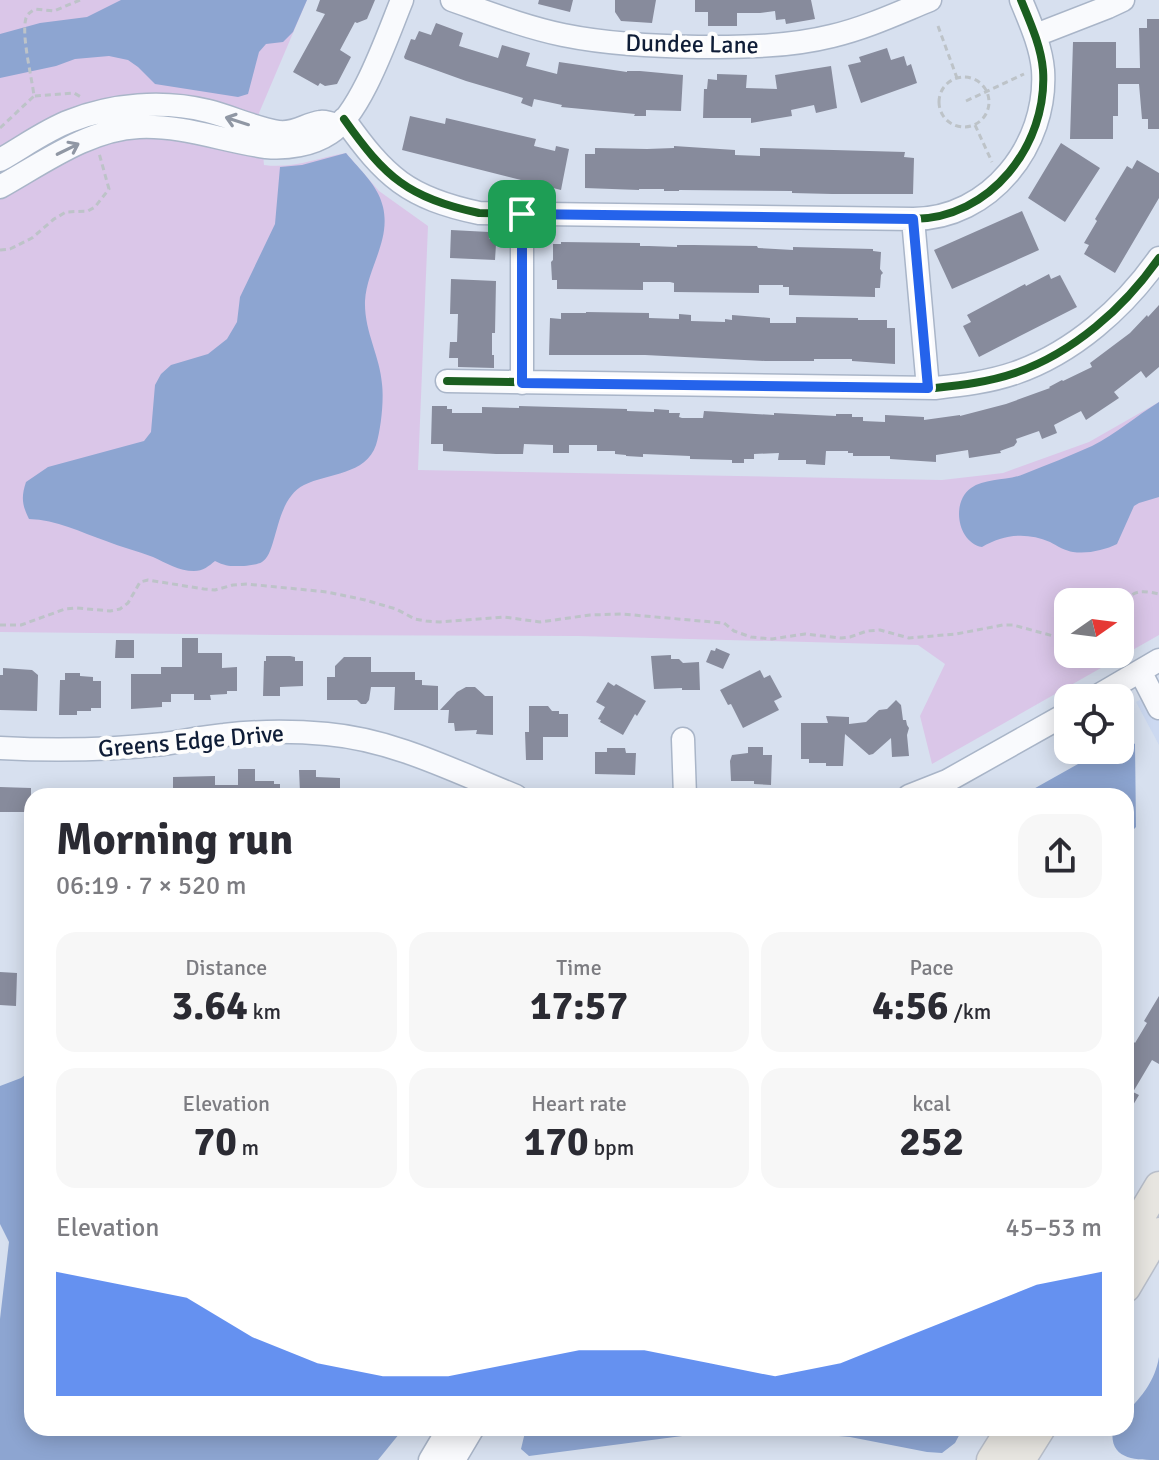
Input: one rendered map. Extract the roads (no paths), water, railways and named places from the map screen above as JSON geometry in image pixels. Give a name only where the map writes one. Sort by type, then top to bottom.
[{"type":"main road","points":[[1134,1266],[1149,1226]]},
{"type":"main road","points":[[991,1460],[1006,1436]]},
{"type":"main road","points":[[1021,1460],[1036,1436]]},
{"type":"street","points":[[0,187],[70,147],[119,129],[162,127],[267,147],[310,143],[331,133],[357,102],[370,79],[402,0]]},
{"type":"street","name":"Dundee Lane","points":[[452,0],[564,35],[665,46],[743,47],[797,44],[834,36],[930,0]]},
{"type":"street","points":[[0,160],[67,122],[135,105],[160,104],[207,111],[283,132],[322,121],[342,123],[385,171],[410,190],[451,207],[479,213],[913,219],[944,216],[970,206],[1001,182],[1024,151],[1035,127],[1041,102],[1042,66],[1036,35],[1021,0]]},
{"type":"street","points":[[1036,35],[1123,0]]},
{"type":"street","points":[[522,214],[522,383]]},
{"type":"street","points":[[913,219],[928,388]]},
{"type":"street","points":[[447,381],[928,388],[982,382],[1016,373],[1087,334],[1127,299],[1159,258]]},
{"type":"street","points":[[1118,684],[1150,665],[1159,708]]},
{"type":"street","points":[[929,788],[1054,721]]},
{"type":"street","name":"Greens Edge Drive","points":[[0,748],[108,749],[222,735],[275,732],[328,734],[380,743],[430,759],[497,788]]},
{"type":"street","points":[[683,739],[685,788]]},
{"type":"street","points":[[430,1460],[444,1436]]},
{"type":"street","points":[[454,1460],[468,1436]]},
{"type":"water","points":[[121,0],[307,0],[293,32],[283,42],[266,44],[259,52],[248,94],[238,97],[155,84],[128,60],[109,56],[75,59],[0,78],[0,34],[40,23],[87,17]]},
{"type":"water","points":[[346,153],[377,192],[385,219],[365,301],[383,391],[379,431],[371,455],[355,468],[314,481],[294,492],[282,514],[267,557],[255,564],[229,566],[215,561],[200,570],[183,570],[68,527],[29,519],[23,501],[26,482],[48,467],[144,441],[151,432],[155,385],[161,374],[171,365],[208,354],[227,339],[237,322],[240,297],[275,224],[280,167],[302,165]]},
{"type":"water","points":[[1159,402],[1159,497],[1134,506],[1117,544],[1096,551],[1079,552],[1067,551],[1033,537],[1007,537],[982,547],[967,538],[962,530],[959,512],[965,494],[971,488],[1018,476],[1092,446]]},
{"type":"water","points":[[1135,744],[1134,829],[1134,788],[1035,788],[1078,764],[1134,764]]},
{"type":"water","points":[[24,1076],[24,1436],[398,1436],[378,1460],[0,1460],[0,1319],[9,1242],[0,1224],[0,1086]]},
{"type":"water","points":[[1159,1357],[1159,1460],[1141,1460],[1119,1452],[1113,1436],[1134,1436],[1134,1404],[1154,1373]]},
{"type":"water","points":[[524,1436],[684,1436],[529,1456],[521,1449]]},
{"type":"water","points":[[839,1436],[959,1436],[942,1453]]}]
